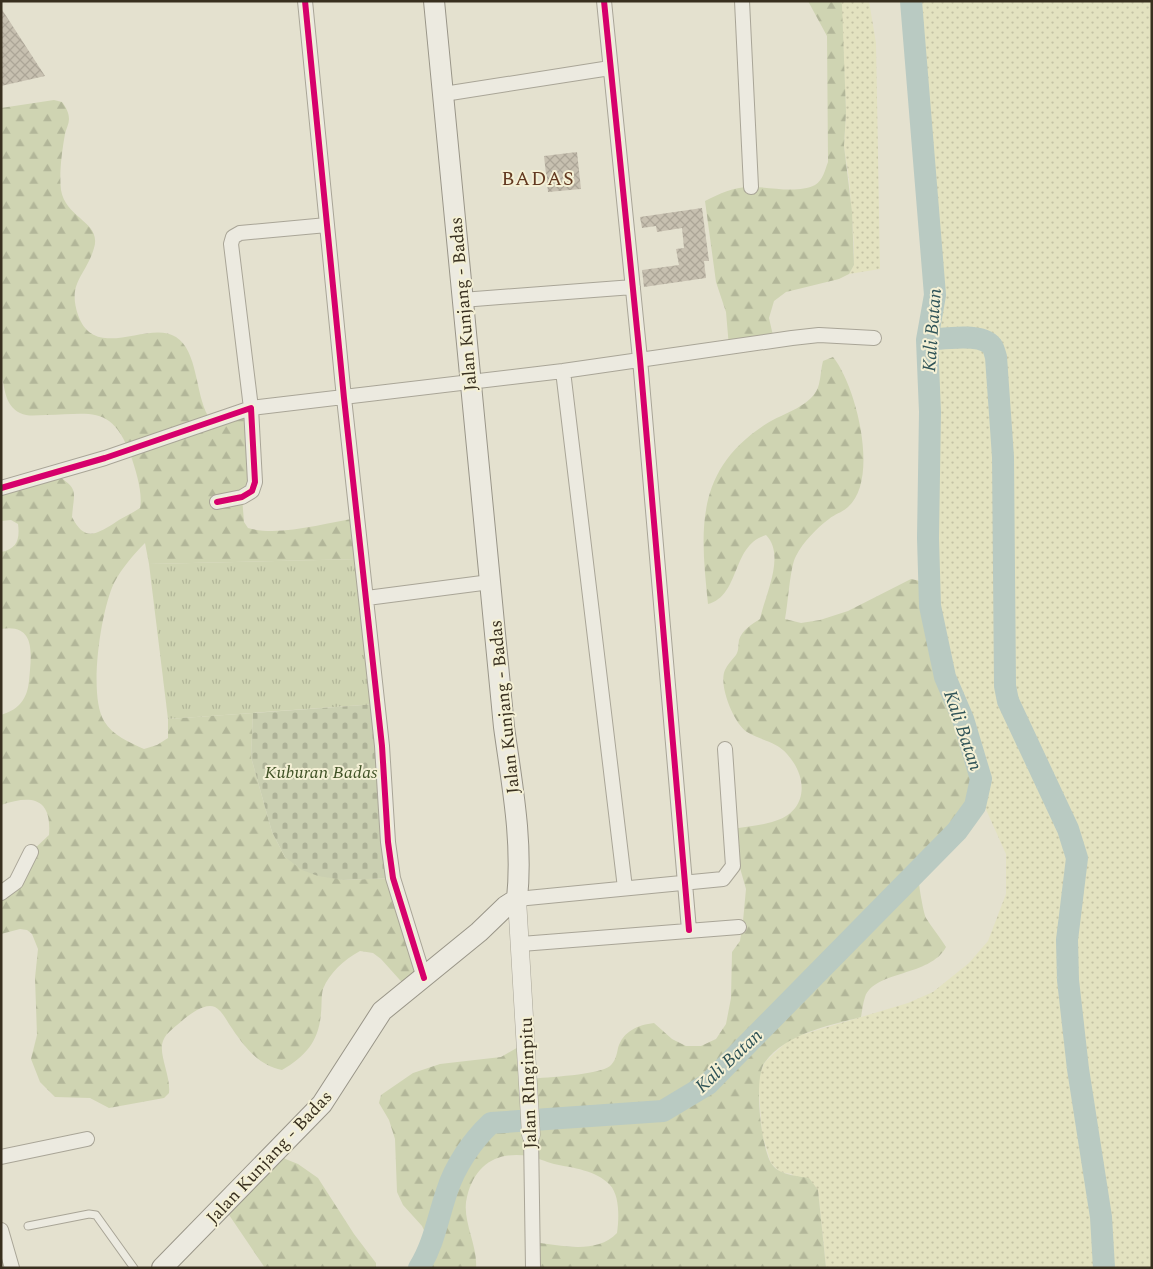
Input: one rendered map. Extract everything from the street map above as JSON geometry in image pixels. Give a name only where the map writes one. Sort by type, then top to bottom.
[{"type":"main road","name":"Jalan Kunjang - Badas","points":[[162,1268],[322,1104],[382,1011],[497,917],[506,906],[517,899],[520,872],[519,836],[504,727],[434,1]]},
{"type":"street","points":[[305,1],[344,398],[367,598],[393,878],[424,978]]},
{"type":"street","points":[[604,1],[640,359],[689,930]]},
{"type":"street","points":[[742,1],[751,187]]},
{"type":"street","points":[[444,94],[610,68]]},
{"type":"street","points":[[217,502],[242,497],[252,491],[255,482],[250,408],[231,244],[233,238],[240,233],[327,225]]},
{"type":"street","points":[[462,300],[633,286]]},
{"type":"street","points":[[1,488],[105,458],[250,408],[563,371],[801,337],[820,335],[874,338]]},
{"type":"street","points":[[563,371],[625,888]]},
{"type":"street","points":[[367,598],[490,582]]},
{"type":"street","points":[[517,899],[723,879],[733,866],[725,749]]},
{"type":"street","points":[[1,894],[16,882],[31,852]]},
{"type":"street","name":"Jalan RInginpitu","points":[[517,899],[522,944],[529,1079],[533,1268]]},
{"type":"street","points":[[522,944],[739,927]]},
{"type":"street","points":[[1,1157],[87,1139]]},
{"type":"street","points":[[1,1230],[12,1268]]},
{"type":"lane","points":[[28,1226],[89,1214],[96,1215],[134,1268]]},
{"type":"green space","points":[[808,1],[841,1],[842,5],[846,112],[844,146],[852,212],[854,265],[849,274],[839,279],[786,292],[774,301],[769,318],[774,340],[729,347],[726,312],[716,282],[705,201],[722,193],[740,188],[792,190],[808,188],[818,183],[822,178],[828,162],[827,36]]},
{"type":"green space","points":[[841,1],[869,1],[876,43],[880,269],[849,274],[854,265],[854,245],[849,179],[844,146],[846,112]]},
{"type":"green space","points":[[911,1],[1152,1],[1152,1268],[826,1268],[818,1190],[791,1174],[780,1172],[771,1163],[762,1134],[758,1078],[765,1062],[791,1038],[908,1003],[933,992],[969,963],[988,941],[1006,894],[1006,854],[979,794],[981,779],[963,719],[945,677],[930,606],[928,538],[930,412],[927,340],[934,301]]},
{"type":"green space","points":[[54,100],[62,102],[69,117],[62,155],[61,190],[69,208],[88,226],[93,232],[95,239],[91,258],[79,280],[75,295],[78,315],[86,329],[97,336],[109,338],[152,333],[165,333],[176,337],[183,343],[188,352],[208,416],[251,408],[255,482],[242,497],[244,522],[248,528],[274,531],[288,530],[357,518],[362,559],[149,564],[145,543],[117,577],[105,612],[98,652],[97,673],[99,709],[104,721],[117,735],[144,749],[157,745],[168,738],[168,719],[253,713],[251,757],[272,832],[285,857],[343,880],[393,878],[424,978],[408,989],[381,959],[373,953],[360,951],[343,962],[329,977],[323,989],[320,1023],[314,1040],[298,1059],[282,1070],[265,1064],[251,1053],[217,1008],[211,1006],[203,1007],[184,1019],[169,1032],[163,1041],[162,1052],[169,1093],[164,1098],[109,1108],[90,1098],[55,1097],[40,1082],[31,1059],[37,1035],[35,978],[38,949],[32,934],[27,930],[20,929],[1,934],[1,893],[31,852],[49,835],[49,822],[43,806],[37,802],[22,800],[1,805],[1,715],[11,711],[25,697],[29,682],[31,653],[28,639],[19,630],[11,628],[1,629],[1,552],[14,546],[18,539],[18,524],[11,520],[1,521],[1,488],[54,473],[72,487],[74,496],[72,517],[81,530],[90,534],[101,531],[137,510],[140,508],[141,502],[131,456],[124,440],[108,420],[89,414],[33,416],[20,413],[8,401],[1,373],[1,108]]},
{"type":"green space","points":[[833,357],[842,370],[850,388],[856,409],[861,432],[862,476],[857,494],[848,507],[831,517],[815,531],[796,556],[785,619],[801,623],[820,620],[848,611],[911,579],[929,583],[932,618],[939,654],[950,692],[971,741],[976,758],[979,791],[975,807],[964,824],[918,868],[920,894],[926,918],[946,947],[938,957],[928,964],[891,977],[871,988],[865,997],[861,1017],[796,1037],[774,1052],[761,1070],[759,1082],[760,1112],[767,1154],[771,1163],[778,1170],[809,1178],[818,1190],[826,1268],[533,1268],[533,1242],[577,1247],[588,1246],[608,1240],[617,1233],[617,1201],[610,1185],[598,1176],[584,1170],[517,1155],[497,1158],[489,1162],[476,1176],[467,1197],[466,1214],[475,1250],[476,1268],[419,1268],[431,1245],[422,1226],[403,1205],[397,1192],[395,1139],[389,1120],[379,1103],[381,1095],[413,1073],[440,1064],[501,1057],[527,1042],[530,1079],[585,1074],[604,1069],[610,1066],[614,1060],[623,1037],[642,1025],[654,1023],[672,1039],[686,1046],[701,1046],[716,1039],[726,1024],[731,998],[732,952],[740,941],[746,889],[740,868],[733,866],[730,829],[772,822],[784,817],[793,811],[798,803],[801,794],[801,784],[799,773],[794,763],[783,750],[742,728],[732,713],[725,694],[723,677],[728,664],[737,653],[740,636],[760,619],[774,564],[772,543],[766,535],[755,540],[741,559],[726,591],[719,599],[708,604],[704,550],[704,526],[707,503],[714,481],[726,461],[743,442],[766,424],[797,408],[811,398],[819,384],[823,361]]},
{"type":"green space","points":[[362,559],[377,704],[168,719],[149,564]]},
{"type":"green space","name":"Kuburan Badas","points":[[377,704],[393,878],[343,880],[318,876],[302,870],[285,857],[272,832],[251,757],[253,713]]},
{"type":"green space","points":[[273,1154],[298,1164],[318,1178],[354,1234],[376,1263],[376,1268],[265,1268],[223,1206]]},
{"type":"building","points":[[1,8],[45,76],[1,86]]},
{"type":"building","points":[[577,152],[581,189],[548,192],[544,156]]},
{"type":"building","points":[[702,208],[709,261],[704,261],[706,278],[644,287],[642,270],[679,265],[676,249],[684,248],[682,228],[657,232],[656,226],[642,228],[640,217]]},
{"type":"waterway","name":"Kali Batan","points":[[419,1268],[432,1240],[447,1191],[459,1163],[477,1138],[491,1123],[663,1111],[708,1084],[957,831],[975,806],[981,779],[963,719],[945,677],[930,606],[928,538],[930,412],[927,340],[935,295],[911,1]]},
{"type":"waterway","points":[[927,340],[961,337],[979,339],[992,346],[996,357],[1003,457],[1005,686],[1008,701],[1068,829],[1077,858],[1067,940],[1068,980],[1078,1069],[1101,1217],[1104,1268]]},
{"type":"cycle path","points":[[305,1],[344,398],[382,746],[388,842],[393,878],[424,978]]},
{"type":"cycle path","points":[[604,1],[640,359],[689,930]]},
{"type":"cycle path","points":[[1,488],[105,458],[251,408],[255,482],[252,491],[242,497],[217,502]]},
{"type":"district","name":"BADAS","points":[[538,178]]}]
